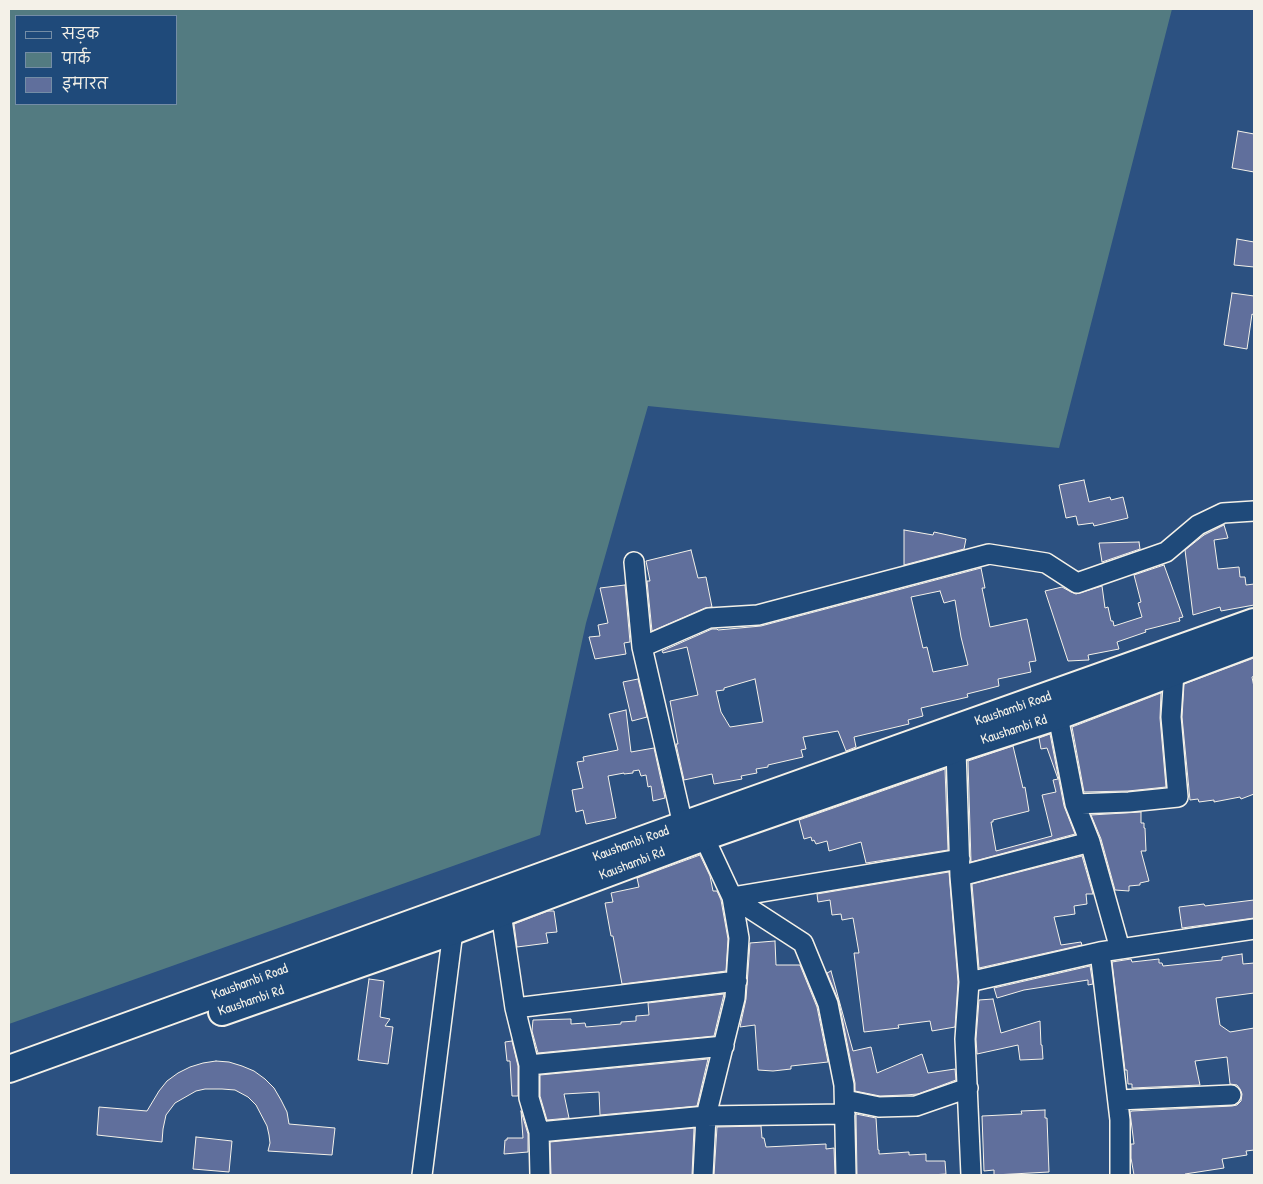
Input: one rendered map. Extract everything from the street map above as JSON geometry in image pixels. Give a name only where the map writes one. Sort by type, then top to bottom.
[{"type":"main road","name":"Kaushambi Road","points":[[9,1069],[694,831],[1254,622]]},
{"type":"main road","name":"Kaushambi Rd","points":[[9,1086],[453,931],[694,831],[1058,716],[1254,642]]},
{"type":"street","points":[[642,647],[709,618],[758,615],[989,554],[1046,562],[1077,583],[1166,552],[1198,525],[1224,513],[1254,511]]},
{"type":"street","points":[[634,562],[642,647],[694,831],[732,897],[739,938],[736,998],[706,1116],[703,1175]]},
{"type":"street","points":[[1075,804],[1129,802],[1178,797],[1171,717],[1174,672]]},
{"type":"street","points":[[1058,716],[1075,804],[1090,842],[1120,949]]},
{"type":"street","points":[[956,749],[960,868],[969,982],[966,1039],[971,1175]]},
{"type":"street","points":[[732,897],[960,868],[1090,842]]},
{"type":"street","points":[[732,897],[803,943],[828,1004],[844,1085],[846,1175]]},
{"type":"street","points":[[500,913],[515,1008],[529,1065],[529,1098],[539,1132],[540,1175]]},
{"type":"street","points":[[969,982],[1100,952],[1254,929]]},
{"type":"street","points":[[422,1175],[453,931]]},
{"type":"street","points":[[1100,952],[1120,1120],[1120,1175]]},
{"type":"street","points":[[515,1008],[737,981]]},
{"type":"street","points":[[529,1065],[724,1046]]},
{"type":"street","points":[[539,1132],[706,1116],[845,1107],[916,1106],[968,1088]]},
{"type":"street","points":[[1118,1100],[1231,1095]]},
{"type":"green space","points":[[9,9],[1172,9],[1059,448],[648,406],[586,623],[540,835],[9,1024]]},
{"type":"building","points":[[1238,131],[1254,134],[1254,172],[1232,168]]},
{"type":"building","points":[[1237,239],[1254,242],[1254,267],[1234,265]]},
{"type":"building","points":[[1232,293],[1254,296],[1254,315],[1252,314],[1247,349],[1224,345]]},
{"type":"building","points":[[1084,480],[1089,502],[1110,497],[1111,500],[1123,497],[1128,518],[1094,526],[1093,523],[1078,525],[1076,516],[1066,518],[1059,485]]},
{"type":"building","points":[[1224,525],[1228,538],[1214,540],[1218,569],[1239,567],[1240,577],[1245,577],[1246,585],[1254,584],[1254,605],[1221,611],[1220,607],[1193,615],[1185,550],[1204,535]]},
{"type":"building","points":[[904,530],[933,535],[934,532],[966,539],[964,549],[904,565]]},
{"type":"building","points":[[1139,542],[1140,549],[1102,562],[1099,543]]},
{"type":"building","points":[[691,550],[698,578],[706,577],[712,607],[705,608],[652,631],[647,581],[650,581],[646,561]]},
{"type":"building","points":[[1164,565],[1183,617],[1179,618],[1180,621],[1145,630],[1146,632],[1117,642],[1119,649],[1088,655],[1089,660],[1068,661],[1045,591],[1062,587],[1076,594],[1102,586],[1105,608],[1108,607],[1114,626],[1142,617],[1138,603],[1141,602],[1134,575]]},
{"type":"building","points":[[981,568],[985,588],[982,588],[990,627],[1027,619],[1036,661],[1029,662],[1031,672],[998,679],[999,686],[967,694],[968,697],[921,708],[923,716],[908,720],[909,724],[854,737],[856,747],[846,751],[838,731],[803,737],[806,749],[801,750],[803,757],[756,769],[757,773],[741,776],[742,779],[714,784],[712,774],[684,780],[676,744],[678,744],[670,701],[698,695],[687,647],[663,653],[662,651],[712,629],[761,626]],"holes":[[[940,591],[944,603],[955,600],[968,665],[933,672],[927,647],[923,648],[911,597]],[[755,679],[763,722],[730,727],[721,712],[716,691]]]},
{"type":"building","points":[[625,585],[630,642],[624,643],[626,654],[595,659],[589,637],[600,636],[598,625],[608,623],[600,588]]},
{"type":"building","points":[[1254,658],[1254,676],[1252,677],[1254,687],[1254,794],[1241,799],[1240,797],[1214,802],[1214,800],[1199,802],[1198,799],[1190,800],[1182,717],[1184,684]]},
{"type":"building","points":[[638,679],[647,717],[632,721],[623,682]]},
{"type":"building","points":[[1161,693],[1160,718],[1166,787],[1128,791],[1084,792],[1072,727]]},
{"type":"building","points":[[626,710],[631,752],[654,748],[665,798],[653,801],[651,786],[648,787],[646,775],[641,776],[639,770],[633,771],[633,773],[608,776],[616,818],[586,824],[583,810],[576,812],[572,790],[583,788],[577,762],[584,761],[583,757],[618,750],[609,714]]},
{"type":"building","points":[[1050,734],[1064,806],[1075,834],[971,862],[968,761],[1013,746],[1023,788],[1025,787],[1029,811],[991,822],[996,851],[1052,836],[1042,795],[1056,792],[1053,780],[1058,779],[1047,748],[1041,749],[1039,738]]},
{"type":"building","points":[[945,769],[948,850],[866,863],[861,842],[829,851],[827,841],[816,844],[814,840],[812,841],[811,837],[804,839],[799,820]]},
{"type":"building","points":[[1141,812],[1141,823],[1144,823],[1145,828],[1146,851],[1141,851],[1149,881],[1140,883],[1140,885],[1129,886],[1129,891],[1115,890],[1101,839],[1091,815]]},
{"type":"building","points":[[700,855],[710,876],[713,891],[717,891],[721,900],[728,939],[726,971],[622,984],[605,903],[613,902],[611,893],[639,887],[637,878]]},
{"type":"building","points":[[1082,856],[1093,894],[1086,894],[1087,904],[1074,906],[1075,914],[1054,917],[1061,945],[1081,942],[1082,945],[979,968],[972,884]]},
{"type":"building","points":[[949,872],[958,982],[955,1027],[932,1031],[930,1021],[898,1025],[899,1028],[864,1032],[854,953],[859,953],[853,918],[842,920],[841,914],[832,915],[830,900],[818,902],[817,894]]},
{"type":"building","points":[[1254,900],[1254,918],[1182,928],[1179,907]]},
{"type":"building","points":[[548,911],[554,911],[557,932],[546,933],[548,943],[517,947],[514,924]]},
{"type":"building","points":[[775,941],[776,965],[800,965],[817,1007],[828,1062],[791,1066],[791,1069],[758,1070],[755,1025],[740,1027],[746,999],[750,943]]},
{"type":"building","points":[[1242,954],[1243,964],[1254,963],[1254,993],[1216,998],[1220,1025],[1230,1032],[1254,1028],[1254,1150],[1246,1151],[1247,1155],[1222,1159],[1224,1168],[1185,1175],[1134,1175],[1131,1144],[1134,1144],[1130,1112],[1232,1106],[1237,1105],[1241,1101],[1242,1094],[1237,1085],[1230,1084],[1227,1057],[1195,1061],[1200,1085],[1132,1088],[1132,1084],[1128,1084],[1112,962],[1131,959],[1132,962],[1159,959],[1159,963],[1162,963],[1163,966],[1222,960],[1222,957]]},
{"type":"building","points":[[1090,966],[1093,984],[1088,985],[1088,980],[1024,990],[997,998],[994,988]]},
{"type":"building","points":[[831,971],[853,1051],[871,1047],[877,1073],[922,1054],[928,1073],[955,1069],[956,1080],[918,1094],[880,1096],[855,1091],[839,1002],[827,973]]},
{"type":"building","points":[[369,979],[384,981],[380,1017],[390,1019],[385,1026],[393,1027],[388,1064],[358,1060]]},
{"type":"building","points":[[724,994],[714,1036],[538,1053],[532,1031],[533,1020],[571,1019],[571,1024],[585,1023],[586,1027],[621,1024],[621,1022],[636,1021],[636,1016],[649,1015],[648,1003]]},
{"type":"building","points":[[993,999],[1001,1033],[1040,1021],[1043,1059],[1020,1060],[1018,1045],[977,1054],[976,1039],[979,1000]]},
{"type":"building","points":[[512,1041],[518,1066],[518,1096],[512,1096],[510,1061],[507,1061],[505,1042]]},
{"type":"building","points":[[708,1059],[697,1106],[600,1115],[599,1092],[564,1094],[569,1118],[547,1120],[540,1096],[540,1075]]},
{"type":"building","points":[[216,1061],[242,1066],[254,1071],[265,1079],[274,1088],[281,1100],[287,1112],[289,1124],[335,1128],[332,1155],[268,1151],[270,1143],[267,1126],[256,1105],[248,1097],[235,1090],[205,1089],[196,1091],[175,1103],[166,1115],[162,1142],[97,1135],[99,1107],[147,1111],[167,1081],[178,1073],[190,1067]]},
{"type":"building","points":[[1045,1110],[1049,1172],[994,1175],[994,1170],[984,1171],[982,1116],[1022,1114],[1021,1111]]},
{"type":"building","points":[[521,1111],[528,1134],[528,1152],[504,1154],[505,1140],[507,1138],[523,1138]]},
{"type":"building","points":[[856,1114],[876,1118],[879,1154],[909,1152],[909,1155],[926,1154],[926,1161],[945,1161],[946,1174],[857,1175]]},
{"type":"building","points":[[761,1126],[762,1138],[764,1138],[766,1147],[826,1144],[826,1149],[834,1148],[835,1175],[714,1175],[717,1127]]},
{"type":"building","points":[[694,1128],[692,1175],[551,1175],[550,1142]]},
{"type":"building","points":[[196,1137],[232,1141],[229,1172],[193,1169]]}]
